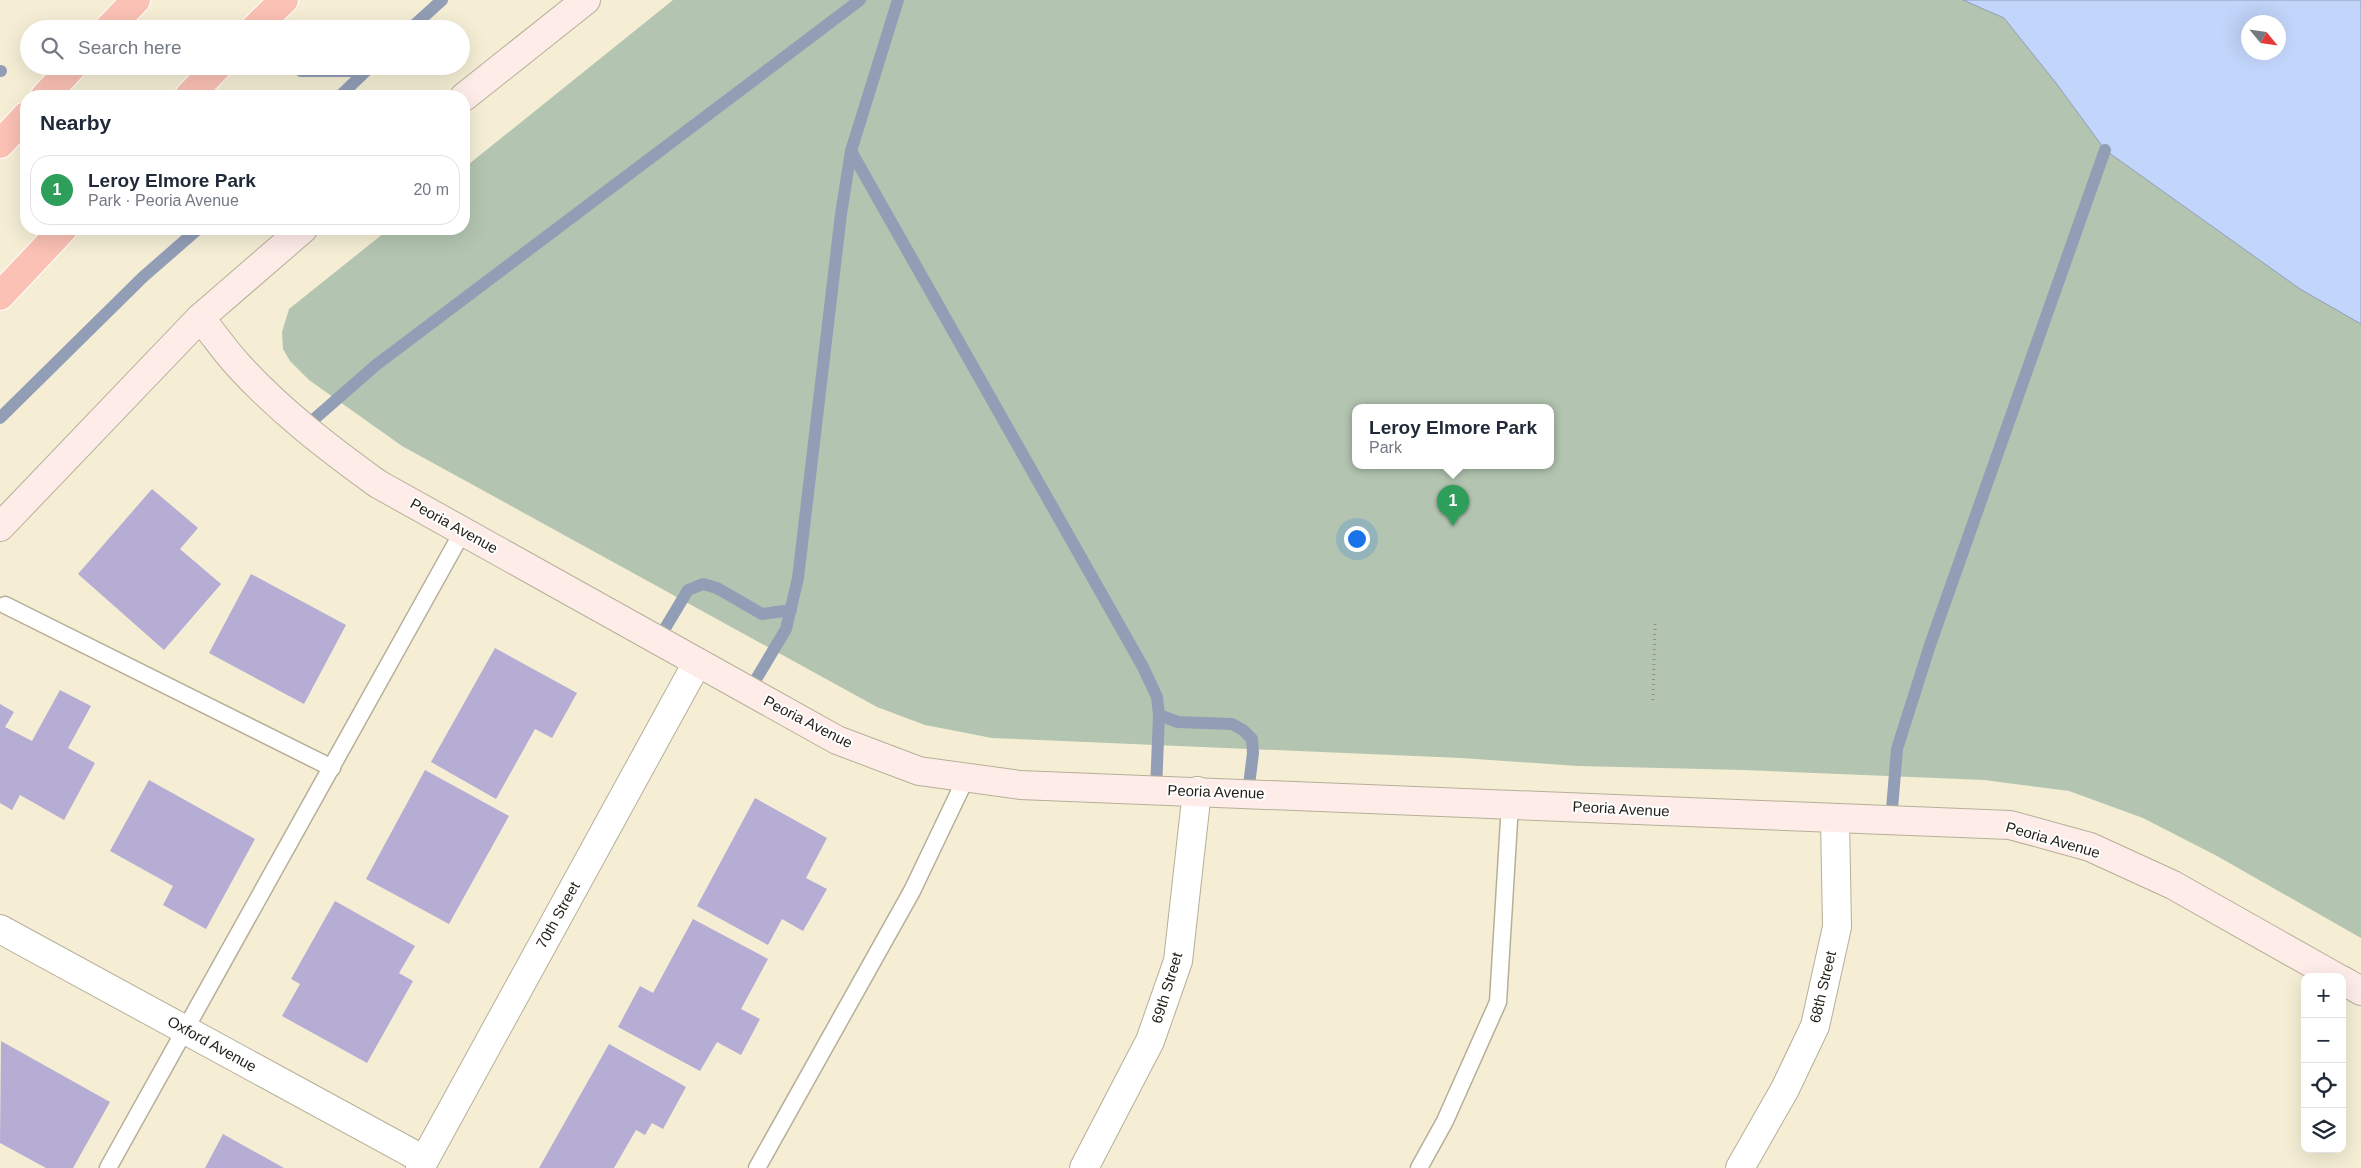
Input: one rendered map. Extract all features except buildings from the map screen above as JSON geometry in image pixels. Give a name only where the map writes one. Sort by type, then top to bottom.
[{"type":"highway","points":[[117,20],[136,0]]},
{"type":"highway","points":[[263,20],[284,0]]},
{"type":"highway","points":[[51,90],[65,75]]},
{"type":"highway","points":[[195,90],[209,75]]},
{"type":"highway","points":[[0,144],[20,122]]},
{"type":"highway","points":[[0,296],[57,235]]},
{"type":"street","points":[[470,92],[586,0]]},
{"type":"street","points":[[0,526],[200,318],[296,235]]},
{"type":"street","name":"Peoria Avenue","points":[[200,318],[237,365],[315,438],[378,484],[837,740],[919,771],[1020,785],[2010,825],[2090,847],[2173,885],[2329,973]]},
{"type":"street","name":"70th Street","points":[[422,1164],[697,662]]},
{"type":"street","name":"69th Street","points":[[1084,1168],[1150,1041],[1178,961],[1197,791]]},
{"type":"street","name":"68th Street","points":[[1740,1168],[1785,1089],[1815,1026],[1837,927],[1835,819]]},
{"type":"street","name":"Oxford Avenue","points":[[0,929],[187,1030],[422,1164]]},
{"type":"street","points":[[2346,982],[2361,991]]},
{"type":"lane","points":[[108,1168],[187,1030],[463,531]]},
{"type":"lane","points":[[5,605],[332,768]]},
{"type":"lane","points":[[757,1168],[912,891],[966,778]]},
{"type":"lane","points":[[1419,1168],[1445,1122],[1498,1002],[1510,804]]},
{"type":"path","points":[[1653,700],[1655,624]]},
{"type":"green space","points":[[673,0],[2361,0],[2361,938],[2217,856],[2143,818],[2069,791],[1984,780],[1744,770],[1578,766],[1461,758],[992,738],[925,725],[877,707],[402,446],[309,380],[290,361],[283,349],[282,332],[289,309],[382,235],[470,235],[470,163]]},
{"type":"water","points":[[1963,0],[2361,0],[2361,324],[2300,289],[2105,150],[2056,83],[2004,18]]},
{"type":"waterway","points":[[420,20],[442,0]]},
{"type":"waterway","points":[[304,428],[376,365],[860,0]]},
{"type":"waterway","points":[[749,691],[786,629],[798,578],[841,214],[851,151],[898,0]]},
{"type":"waterway","points":[[346,90],[362,75]]},
{"type":"waterway","points":[[1891,821],[1897,749],[1930,645],[2105,150]]},
{"type":"waterway","points":[[851,151],[1143,667],[1157,697],[1159,715],[1156,790]]},
{"type":"waterway","points":[[0,418],[143,277],[191,235]]},
{"type":"waterway","points":[[658,640],[688,590],[703,584],[717,588],[762,614],[791,610]]},
{"type":"waterway","points":[[1159,715],[1178,722],[1232,724],[1243,730],[1252,739],[1253,753],[1248,793]]},
{"type":"place","name":"Leroy Elmore Park","points":[[1453,526]]}]
